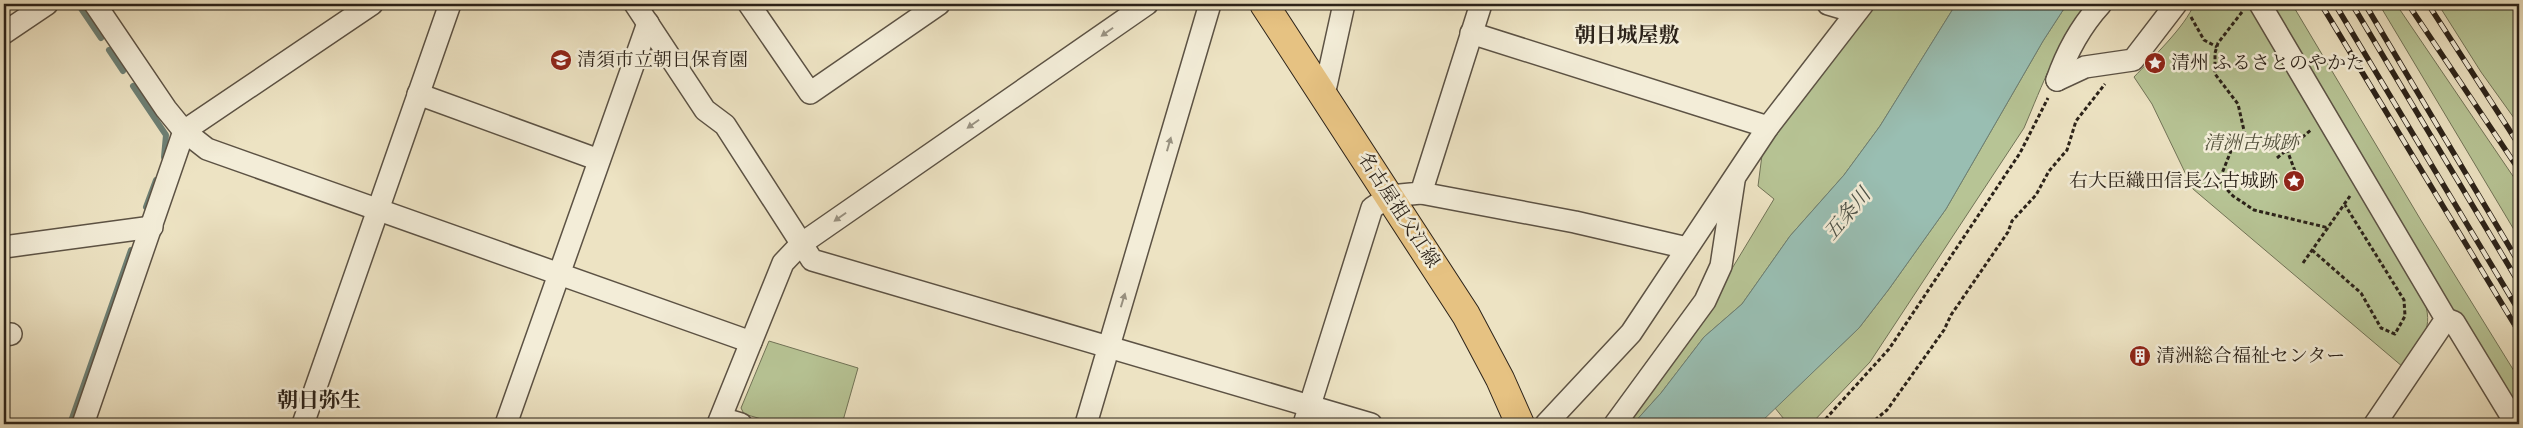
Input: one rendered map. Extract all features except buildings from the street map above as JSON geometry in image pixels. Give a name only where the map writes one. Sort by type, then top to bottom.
[{"type":"main road","name":"名古屋祖父江線","points":[[1264,4],[1466,315],[1500,379],[1520,424]]},
{"type":"street","points":[[4,33],[47,4]]},
{"type":"street","points":[[95,4],[166,109],[184,131],[207,149],[751,342]]},
{"type":"street","points":[[84,424],[184,131],[372,4]]},
{"type":"street","points":[[303,424],[450,4]]},
{"type":"street","points":[[635,4],[705,110],[725,124],[812,260],[1109,346],[1307,414],[1371,424]]},
{"type":"street","points":[[749,4],[810,93],[939,4]]},
{"type":"street","points":[[741,424],[719,421],[783,263],[801,244],[1147,4]]},
{"type":"street","points":[[1086,424],[1210,4]]},
{"type":"street","points":[[1324,94],[1344,4]]},
{"type":"street","points":[[1421,193],[1481,4]]},
{"type":"street","points":[[1828,4],[1858,7]]},
{"type":"street","points":[[2057,80],[2065,57],[2088,18],[2102,4]]},
{"type":"street","points":[[1546,424],[1631,332],[1768,127],[1858,7]]},
{"type":"street","points":[[2057,80],[2085,67],[2133,60],[2182,9]]},
{"type":"street","points":[[2255,10],[2363,176],[2446,319],[2454,322],[2516,424]]},
{"type":"street","points":[[506,424],[648,23]]},
{"type":"street","points":[[1471,33],[1768,127]]},
{"type":"street","points":[[418,94],[599,160]]},
{"type":"street","points":[[1615,424],[1705,301],[1721,266],[1736,174]]},
{"type":"street","points":[[1307,414],[1372,208],[1390,196],[1421,193],[1574,222],[1687,248]]},
{"type":"street","points":[[4,247],[152,226]]},
{"type":"street","points":[[2375,424],[2446,319]]},
{"type":"path","points":[[2182,9],[2204,40],[2217,47]]},
{"type":"path","points":[[2255,10],[2245,9],[2217,47],[2215,74],[2238,104],[2245,136],[2255,145],[2287,150]]},
{"type":"path","points":[[1870,424],[1887,410],[1944,330],[1951,315],[2008,232],[2012,221],[2036,195],[2049,171],[2068,150],[2076,121],[2105,84],[2101,65]]},
{"type":"path","points":[[1821,424],[1889,349],[2020,153],[2057,80]]},
{"type":"path","points":[[2277,158],[2316,126]]},
{"type":"path","points":[[2245,136],[2236,138],[2219,181],[2233,196],[2254,210],[2329,228]]},
{"type":"path","points":[[2287,150],[2296,171]]},
{"type":"path","points":[[2303,263],[2345,205],[2363,176]]},
{"type":"path","points":[[2312,250],[2361,293],[2381,328],[2395,334],[2405,316],[2404,300],[2345,205]]},
{"type":"green space","points":[[1874,4],[1956,4],[1880,126],[1844,175],[1790,236],[1742,304],[1704,337],[1661,393],[1633,424],[1625,424],[1707,310],[1774,199],[1758,186],[1762,155],[1774,133]]},
{"type":"green space","points":[[2067,4],[2092,4],[2070,31],[2052,63],[2024,128],[1870,362],[1811,424],[1788,424],[1775,408],[1859,328],[1889,289],[1946,209],[2043,41]]},
{"type":"green space","name":"清洲古城跡","points":[[2194,4],[2250,4],[2418,279],[2428,317],[2427,326],[2403,367],[2193,189],[2152,104],[2134,77],[2176,32],[2190,13]]},
{"type":"green space","points":[[2266,4],[2292,4],[2422,222],[2519,379],[2519,420]]},
{"type":"green space","points":[[2379,4],[2396,4],[2519,185],[2519,238]]},
{"type":"green space","points":[[2438,4],[2519,4],[2519,125],[2481,72]]},
{"type":"green space","points":[[769,341],[858,368],[842,424],[779,424],[744,414],[741,408]]},
{"type":"water","name":"五条川","points":[[1956,4],[2067,4],[2043,41],[1946,209],[1889,289],[1859,328],[1759,424],[1633,424],[1661,393],[1704,337],[1742,304],[1790,236],[1844,175],[1880,126]]},
{"type":"waterway","points":[[78,4],[101,38]]},
{"type":"waterway","points":[[109,50],[123,71]]},
{"type":"waterway","points":[[133,86],[166,135],[164,157]]},
{"type":"waterway","points":[[146,207],[156,180]]},
{"type":"waterway","points":[[70,424],[131,250]]},
{"type":"railway","points":[[2321,4],[2519,332]]},
{"type":"railway","points":[[2335,4],[2519,311]]},
{"type":"railway","points":[[2352,4],[2519,283]]},
{"type":"railway","points":[[2365,4],[2519,263]]},
{"type":"railway","points":[[2408,4],[2519,170]]},
{"type":"railway","points":[[2428,4],[2519,145]]},
{"type":"place","name":"清須市立朝日保育園","points":[[561,60]]},
{"type":"place","name":"清州 ふるさとのやかた","points":[[2155,63]]},
{"type":"place","name":"右大臣織田信長公古城跡","points":[[2294,181]]},
{"type":"place","name":"清洲総合福祉センター","points":[[2140,356]]},
{"type":"district","name":"朝日城屋敷","points":[[1627,35]]},
{"type":"district","name":"朝日弥生","points":[[319,400]]}]
